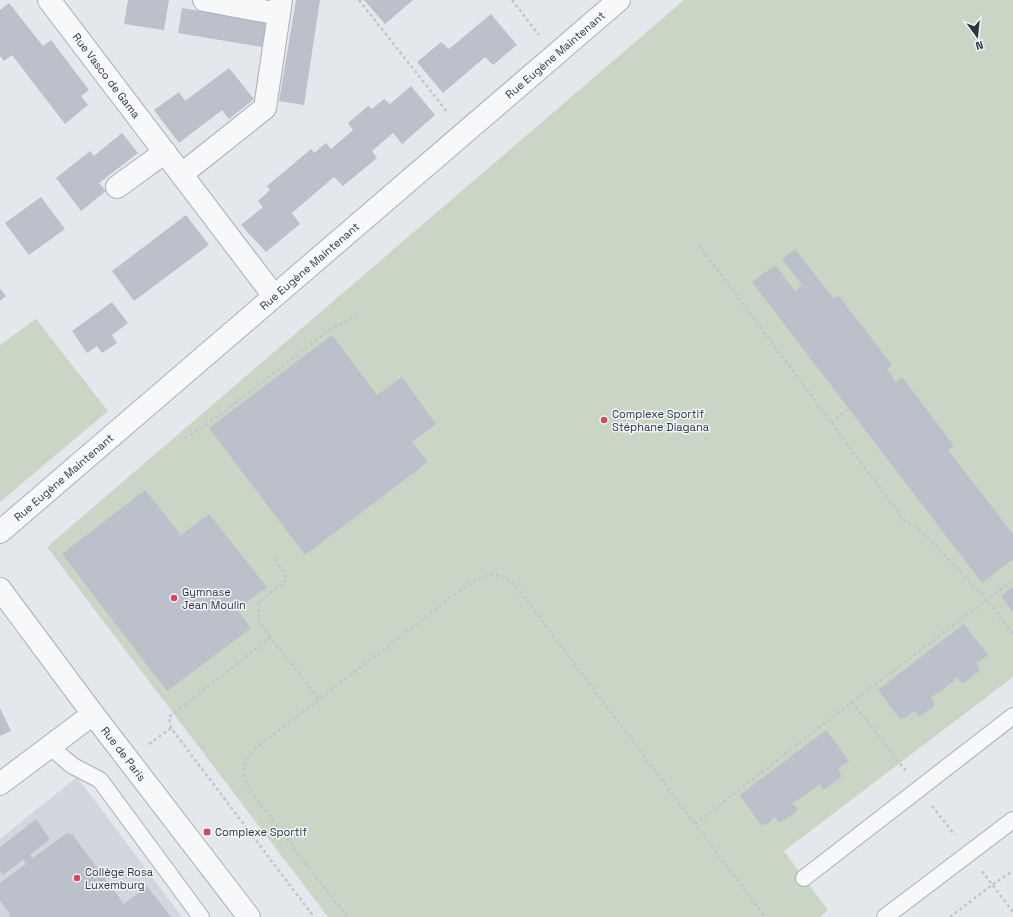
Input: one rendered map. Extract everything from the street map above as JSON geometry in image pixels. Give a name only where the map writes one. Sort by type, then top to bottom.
[{"type":"street","name":"Rue Vasco de Gama","points":[[49,0],[274,296]]},
{"type":"street","points":[[182,174],[265,108],[280,7],[204,0]]},
{"type":"street","name":"Rue Eugène Maintenant","points":[[0,532],[619,0]]},
{"type":"street","points":[[117,187],[165,152]]},
{"type":"street","name":"Rue de Paris","points":[[0,589],[93,714],[249,917]]},
{"type":"street","points":[[0,784],[93,714]]},
{"type":"lane","points":[[804,878],[1013,716]]},
{"type":"lane","points":[[50,747],[73,766],[100,780],[201,917]]},
{"type":"lane","points":[[885,917],[1013,820]]},
{"type":"path","points":[[360,0],[464,134]]},
{"type":"path","points":[[512,0],[555,56]]},
{"type":"path","points":[[699,245],[904,520],[922,531],[987,600],[1013,634]]},
{"type":"path","points":[[185,438],[220,415],[328,332],[360,313]]},
{"type":"path","points":[[831,422],[849,409]]},
{"type":"path","points":[[276,559],[287,580],[259,602],[258,622],[320,699]]},
{"type":"path","points":[[347,917],[255,797],[246,782],[243,770],[248,759],[256,748],[467,585],[482,576],[497,574],[511,581],[521,593],[765,917]]},
{"type":"path","points":[[695,824],[852,702],[1013,580]]},
{"type":"path","points":[[271,637],[169,717],[171,728],[314,917]]},
{"type":"path","points":[[950,917],[1013,871]]},
{"type":"shaded area","name":"Collège Rosa Luxemburg","points":[[77,777],[182,917],[0,917],[0,839]]},
{"type":"green space","name":"Complexe Sportif Stéphane Diagana","points":[[684,0],[1013,0],[1013,677],[784,851],[828,910],[820,917],[328,917],[47,547]]},
{"type":"green space","points":[[36,319],[108,411],[0,502],[0,345]]},
{"type":"building","points":[[128,0],[169,0],[164,30],[124,24]]},
{"type":"building","points":[[296,0],[320,0],[304,105],[279,101]]},
{"type":"building","points":[[364,0],[413,0],[385,24]]},
{"type":"building","points":[[9,3],[43,46],[51,40],[89,90],[81,96],[88,105],[65,124],[12,55],[4,61],[0,56],[0,10]]},
{"type":"building","points":[[182,8],[266,22],[262,47],[178,33]]},
{"type":"building","points":[[491,14],[517,45],[493,65],[485,57],[443,93],[417,62],[441,42],[449,49]]},
{"type":"building","points":[[229,68],[254,99],[229,119],[222,110],[179,143],[154,110],[179,92],[185,101]]},
{"type":"building","points":[[411,86],[435,115],[402,144],[393,133],[372,151],[377,158],[343,186],[334,177],[292,213],[300,224],[266,252],[241,225],[263,207],[258,201],[270,190],[267,186],[311,149],[314,153],[326,143],[331,149],[353,130],[348,123],[368,106],[372,109],[384,99],[390,104]]},
{"type":"building","points":[[122,133],[138,153],[99,183],[106,191],[81,211],[56,178],[90,151],[94,156]]},
{"type":"building","points":[[41,197],[65,229],[29,255],[5,223]]},
{"type":"building","points":[[186,215],[209,245],[134,301],[112,271]]},
{"type":"building","points":[[795,249],[834,299],[839,296],[892,365],[887,369],[896,382],[902,377],[954,446],[948,450],[1013,534],[1013,559],[982,583],[752,282],[775,265],[795,291],[802,285],[782,259]]},
{"type":"building","points":[[0,288],[6,296],[0,301]]},
{"type":"building","points":[[112,302],[128,323],[112,335],[117,343],[102,353],[97,346],[87,353],[72,331]]},
{"type":"building","points":[[332,335],[377,395],[402,377],[436,424],[412,442],[428,462],[305,555],[209,428]]},
{"type":"building","name":"Gymnase Jean Moulin","points":[[145,490],[181,535],[209,514],[267,587],[237,609],[251,628],[167,691],[62,554]]},
{"type":"building","points":[[1013,587],[1013,612],[1001,596]]},
{"type":"building","points":[[964,624],[988,655],[976,664],[979,671],[964,683],[961,683],[957,677],[955,681],[931,697],[934,706],[921,716],[918,716],[914,711],[905,718],[900,719],[878,690]]},
{"type":"building","points":[[0,708],[11,731],[0,736]]},
{"type":"building","points":[[826,730],[849,761],[838,769],[841,777],[825,789],[823,789],[819,784],[797,801],[796,800],[792,803],[797,808],[796,812],[781,822],[779,822],[775,817],[767,824],[761,825],[740,795]]},
{"type":"building","points":[[36,819],[50,839],[30,855],[33,858],[67,833],[72,834],[124,904],[147,886],[171,917],[9,917],[10,914],[0,901],[0,883],[26,864],[23,860],[3,875],[0,871],[0,847]]},
{"type":"place","name":"Complexe Sportif Stéphane Diagana","points":[[604,420]]},
{"type":"place","name":"Gymnase Jean Moulin","points":[[174,598]]},
{"type":"place","name":"Complexe Sportif","points":[[207,832]]},
{"type":"place","name":"Collège Rosa Luxemburg","points":[[77,878]]}]
